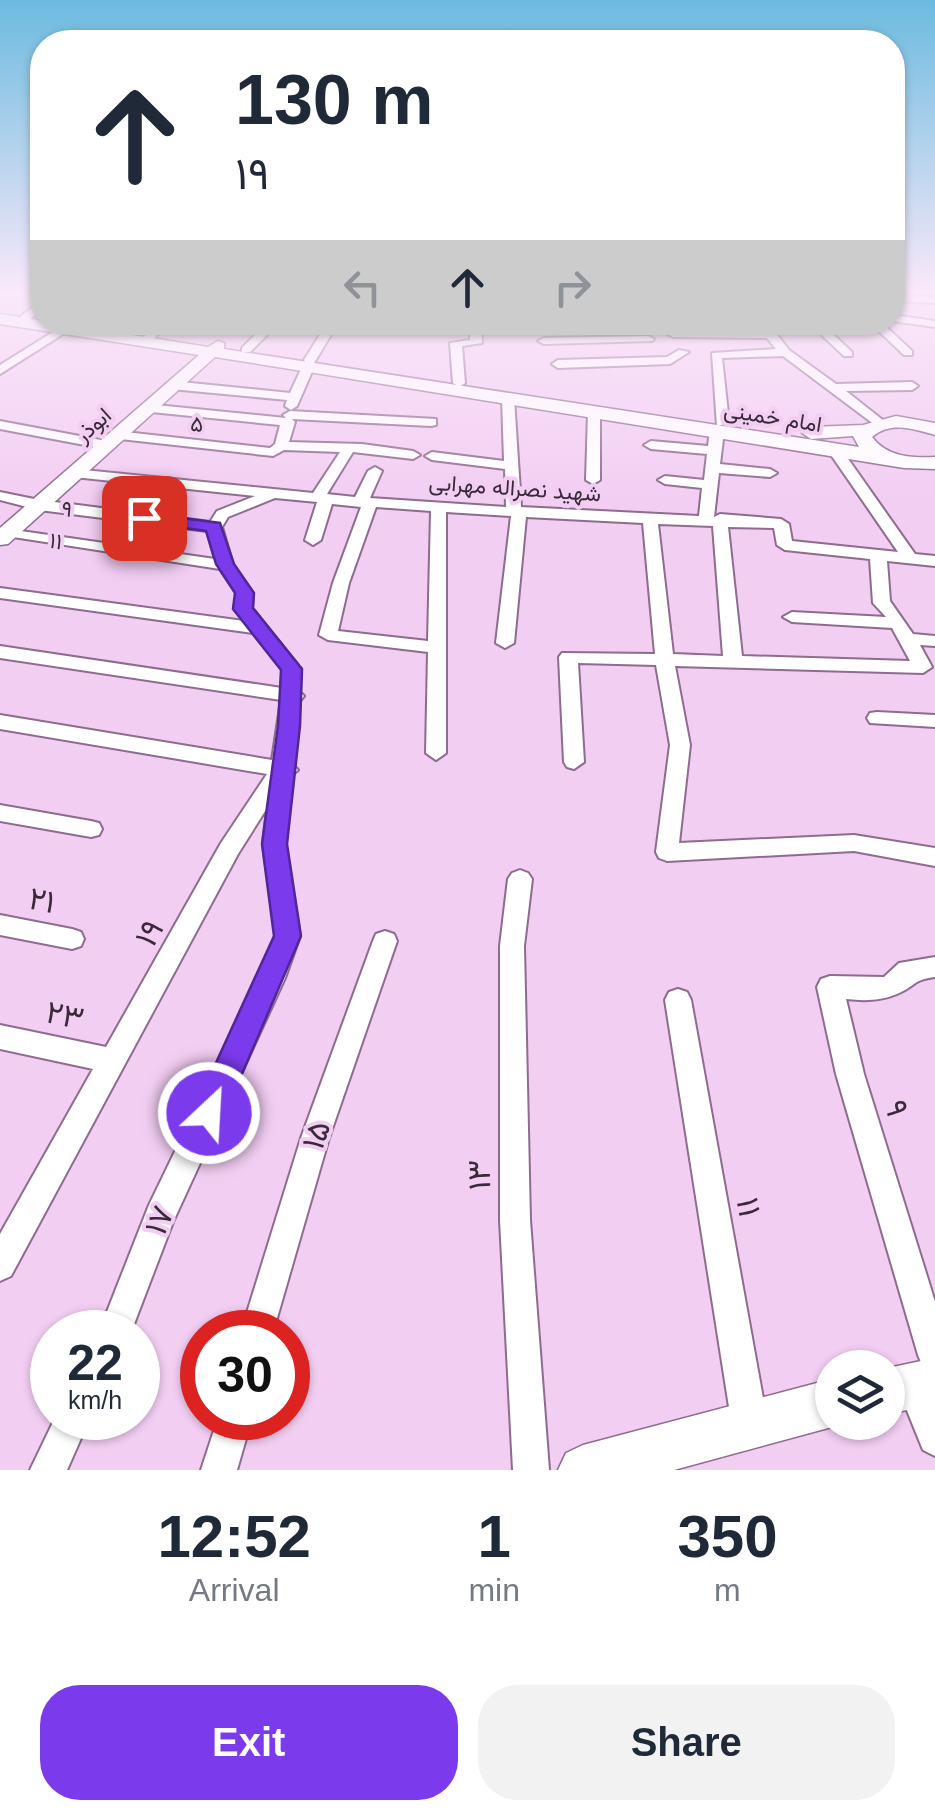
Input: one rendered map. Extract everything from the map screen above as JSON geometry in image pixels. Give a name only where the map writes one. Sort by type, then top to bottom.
[{"type":"main road","name":"ابوذر","points":[[2,536],[200,360]]},
{"type":"main road","name":"امام خمینی","points":[[281,360],[594,412],[720,427],[794,434],[872,427],[932,428]]},
{"type":"main road","name":"امام خمینی","points":[[309,364],[459,383],[935,464]]},
{"type":"main road","points":[[872,427],[863,441],[887,458]]},
{"type":"main road","points":[[584,1470],[815,1409]]},
{"type":"street","points":[[277,449],[293,397],[312,360]]},
{"type":"street","points":[[457,360],[459,383]]},
{"type":"street","points":[[558,364],[672,360]]},
{"type":"street","points":[[701,360],[720,427],[710,485],[733,660]]},
{"type":"street","points":[[797,360],[838,387],[872,427]]},
{"type":"street","points":[[171,385],[293,397]]},
{"type":"street","points":[[838,387],[912,386]]},
{"type":"street","points":[[505,643],[517,510],[508,398]]},
{"type":"street","points":[[146,408],[431,422]]},
{"type":"street","points":[[593,480],[594,412]]},
{"type":"street","name":"۵","points":[[0,425],[111,440],[277,449],[349,448],[413,456]]},
{"type":"street","points":[[651,445],[770,473]]},
{"type":"street","points":[[312,540],[322,499],[349,448]]},
{"type":"street","points":[[834,449],[912,561]]},
{"type":"street","points":[[432,456],[513,466]]},
{"type":"street","points":[[374,471],[328,634],[439,648]]},
{"type":"street","name":"شهید نصراله مهرابی","points":[[74,473],[322,499],[781,524],[785,545],[935,561]]},
{"type":"street","points":[[664,480],[710,485]]},
{"type":"street","points":[[214,527],[222,514],[270,495]]},
{"type":"street","name":"۹","points":[[0,496],[39,505],[214,527]]},
{"type":"street","points":[[436,753],[439,504]]},
{"type":"street","points":[[650,518],[664,661],[680,744],[666,852],[854,843],[934,860]]},
{"type":"street","name":"۱۹","points":[[0,1265],[229,849],[285,769],[292,669],[243,609],[245,593],[225,564],[214,527]]},
{"type":"street","name":"۱۱","points":[[2,536],[225,564]]},
{"type":"street","points":[[574,762],[568,657],[923,667],[882,603],[878,556]]},
{"type":"street","points":[[0,593],[256,628]]},
{"type":"street","points":[[792,617],[903,631],[935,641]]},
{"type":"street","points":[[0,652],[291,696]]},
{"type":"street","points":[[877,718],[935,721]]},
{"type":"street","points":[[0,722],[285,769]]},
{"type":"street","name":"۱۷","points":[[123,1310],[160,1216],[288,936],[274,844],[285,769]]},
{"type":"street","points":[[0,813],[91,829]]},
{"type":"street","name":"۱۳","points":[[520,878],[512,946],[512,1091],[515,1220],[531,1470]]},
{"type":"street","name":"۲۱","points":[[0,925],[72,939]]},
{"type":"street","name":"۱۵","points":[[263,1310],[314,1138],[384,942]]},
{"type":"street","name":"۹","points":[[918,1378],[830,987],[887,990],[901,982],[908,970],[935,966]]},
{"type":"street","name":"۱۱","points":[[678,1000],[750,1426]]},
{"type":"street","name":"۲۳","points":[[0,1037],[114,1061]]},
{"type":"street","points":[[918,1378],[935,1438]]},
{"type":"street","points":[[48,1470],[62,1440]]},
{"type":"street","points":[[218,1470],[228,1440]]},
{"type":"route","points":[[144,518],[214,527],[225,564],[245,593],[243,609],[292,669],[274,844],[288,936],[209,1113]]}]
